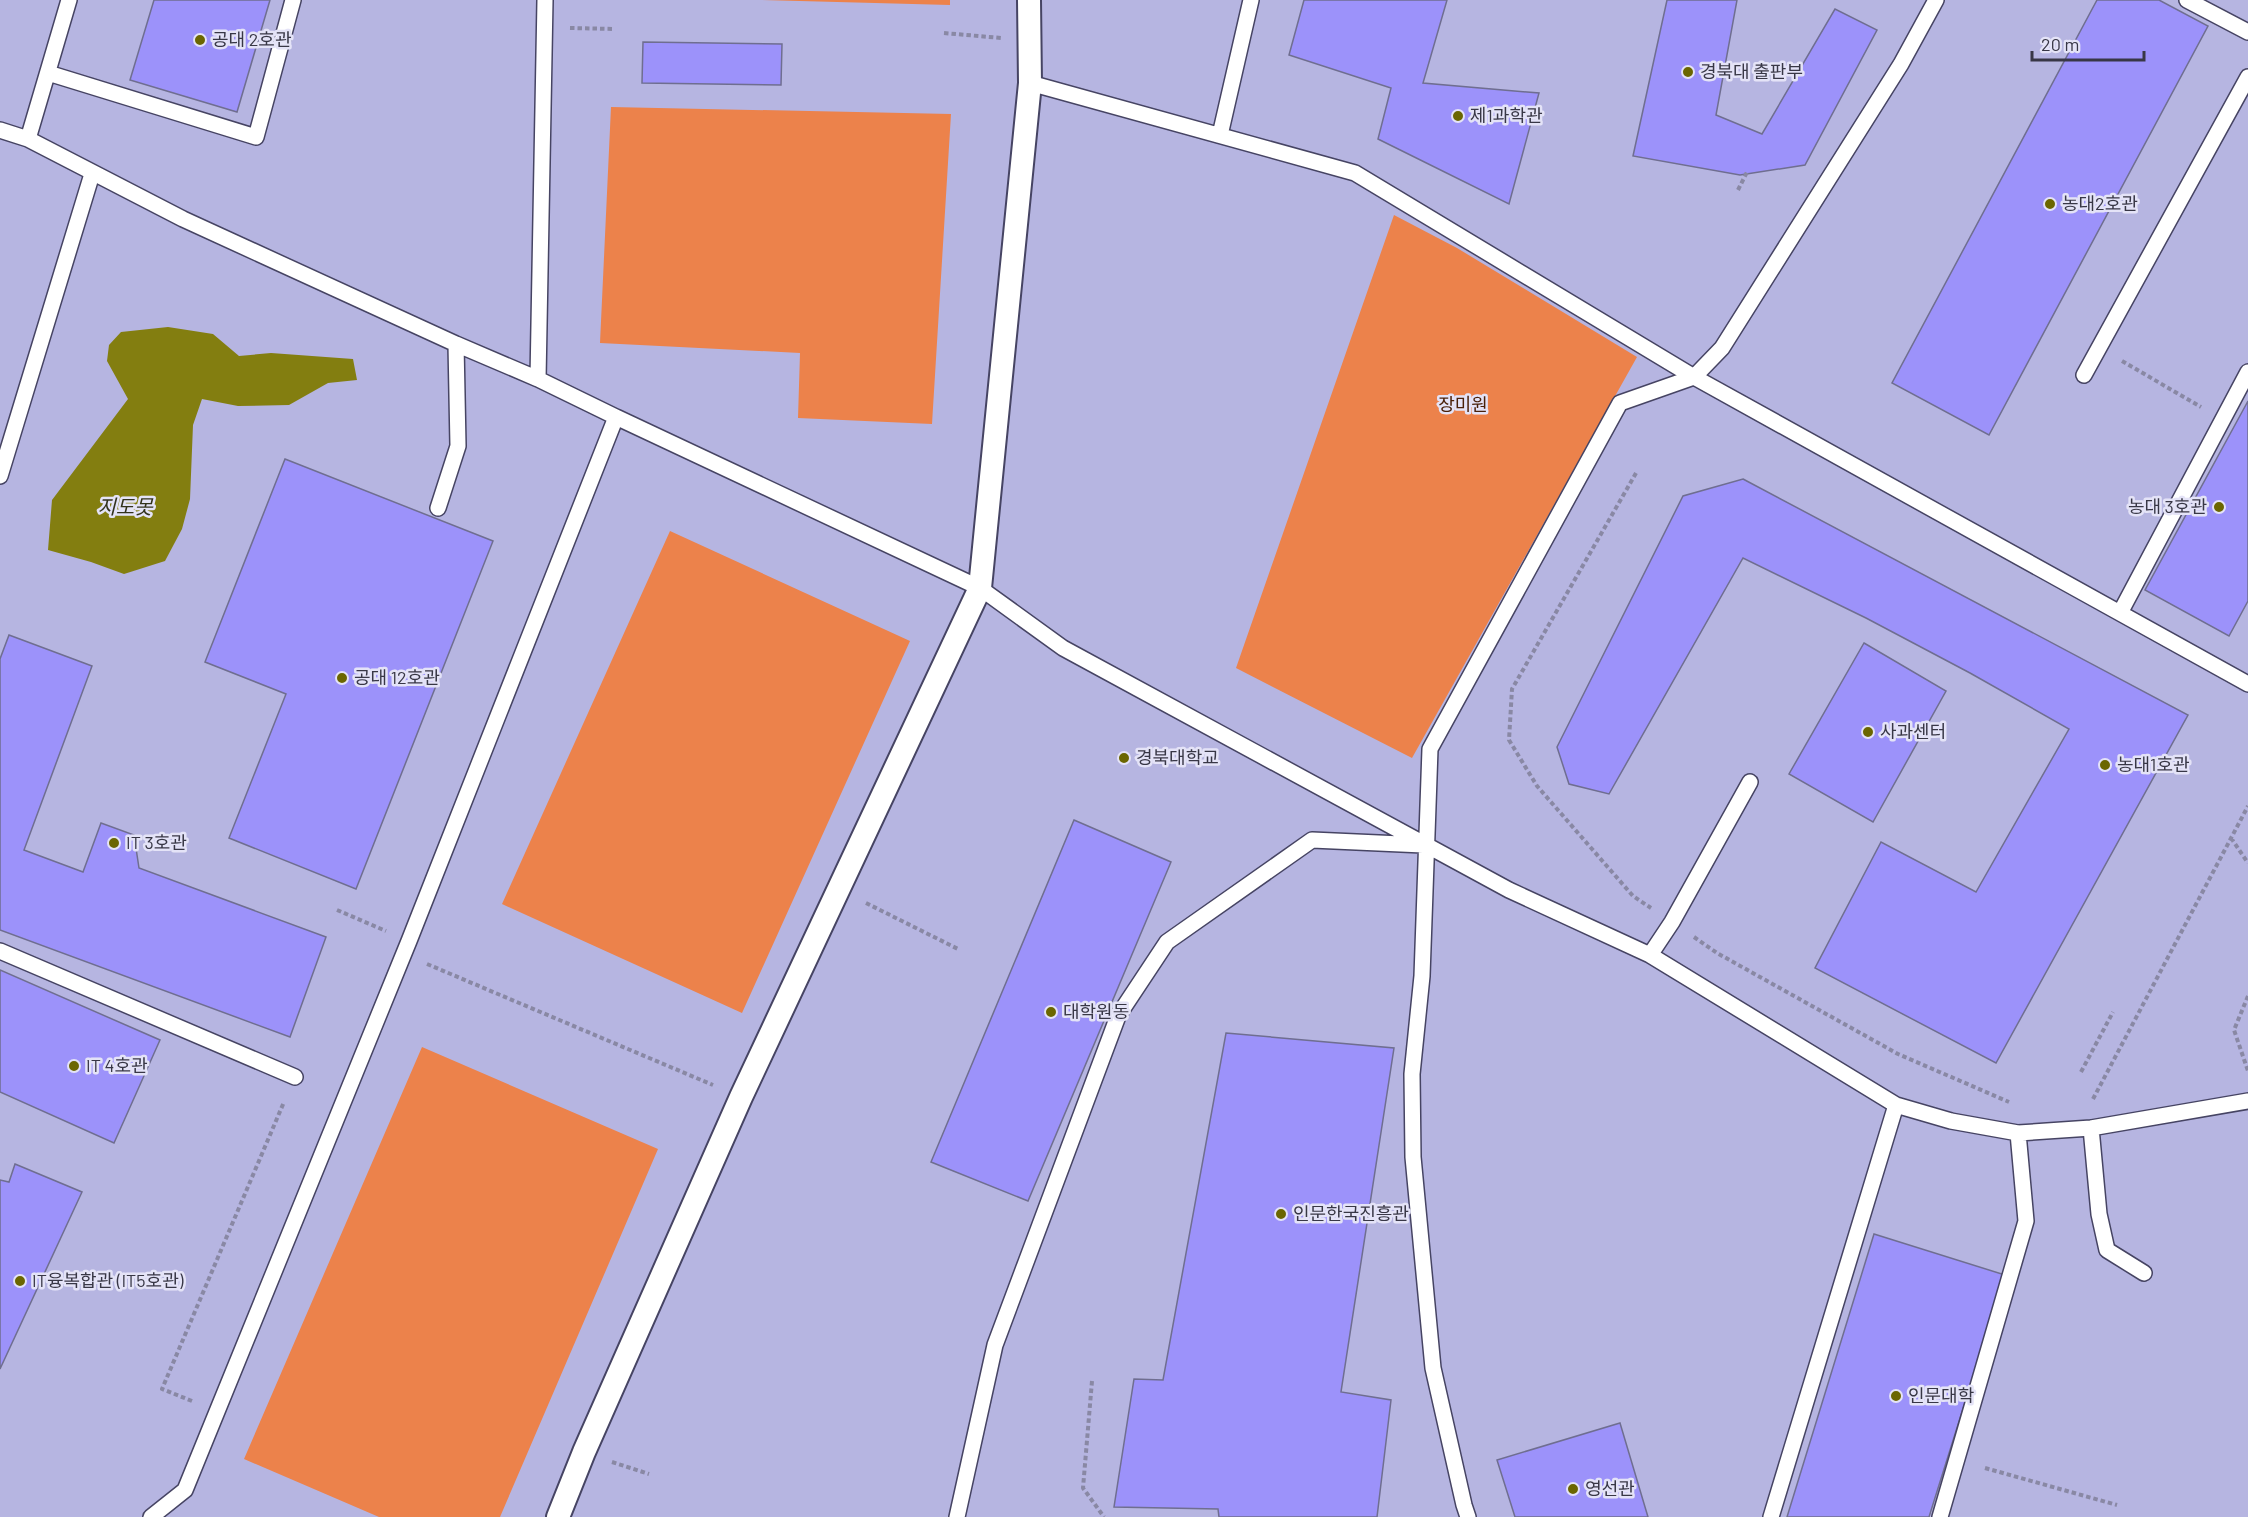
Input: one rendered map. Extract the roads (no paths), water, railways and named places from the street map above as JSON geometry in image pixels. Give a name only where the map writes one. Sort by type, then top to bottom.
[{"type":"street","points":[[558,1517],[584,1452],[741,1097],[980,588],[1030,83],[1029,0]]},
{"type":"lane","points":[[28,139],[69,0]]},
{"type":"lane","points":[[48,73],[256,136],[293,0]]},
{"type":"lane","points":[[538,379],[545,0]]},
{"type":"lane","points":[[1220,135],[1251,0]]},
{"type":"lane","points":[[1468,1517],[1433,1368],[1413,1157],[1412,1074],[1422,976],[1430,749],[1620,403],[1694,377],[1722,348],[1901,64],[1936,0]]},
{"type":"lane","points":[[2187,0],[2248,32]]},
{"type":"lane","points":[[2084,375],[2248,77]]},
{"type":"lane","points":[[1030,83],[1355,173],[1694,377],[2248,684]]},
{"type":"lane","points":[[0,130],[28,139],[183,219],[538,379],[980,588],[1063,648],[1509,890],[1650,955],[1896,1105],[1951,1121],[2018,1133],[2091,1128],[2248,1101]]},
{"type":"lane","points":[[0,476],[92,174]]},
{"type":"lane","points":[[438,508],[458,446],[456,344]]},
{"type":"lane","points":[[2120,613],[2248,372]]},
{"type":"lane","points":[[151,1517],[185,1490],[406,947],[616,417]]},
{"type":"lane","points":[[1650,955],[1672,922],[1750,783]]},
{"type":"lane","points":[[957,1517],[994,1345],[1118,1016],[1167,942],[1312,840],[1426,845]]},
{"type":"lane","points":[[0,951],[295,1077]]},
{"type":"lane","points":[[1771,1517],[1896,1105]]},
{"type":"lane","points":[[2091,1128],[2099,1214],[2107,1250],[2144,1273]]},
{"type":"lane","points":[[1940,1517],[2026,1221],[2018,1133]]},
{"type":"water","name":"지도못","points":[[168,327],[213,334],[239,356],[271,353],[353,359],[357,380],[328,383],[289,405],[238,406],[202,399],[193,425],[190,499],[182,529],[165,561],[124,574],[48,550],[52,500],[128,399],[107,361],[109,345],[121,332]]},
{"type":"place","name":"공대 2호관","points":[[200,40]]},
{"type":"place","name":"경북대 출판부","points":[[1688,72]]},
{"type":"place","name":"제1과학관","points":[[1458,116]]},
{"type":"place","name":"농대2호관","points":[[2050,204]]},
{"type":"place","name":"농대 3호관","points":[[2219,507]]},
{"type":"place","name":"공대 12호관","points":[[342,678]]},
{"type":"place","name":"사과센터","points":[[1868,732]]},
{"type":"place","name":"경북대학교","points":[[1124,758]]},
{"type":"place","name":"농대1호관","points":[[2105,765]]},
{"type":"place","name":"IT 3호관","points":[[114,843]]},
{"type":"place","name":"대학원동","points":[[1051,1012]]},
{"type":"place","name":"IT 4호관","points":[[74,1066]]},
{"type":"place","name":"인문한국진흥관","points":[[1281,1214]]},
{"type":"place","name":"IT융복합관 (IT5호관)","points":[[20,1281]]},
{"type":"place","name":"인문대학","points":[[1896,1396]]},
{"type":"place","name":"영선관","points":[[1573,1489]]},
{"type":"park label","name":"장미원","points":[[1463,405]]}]
